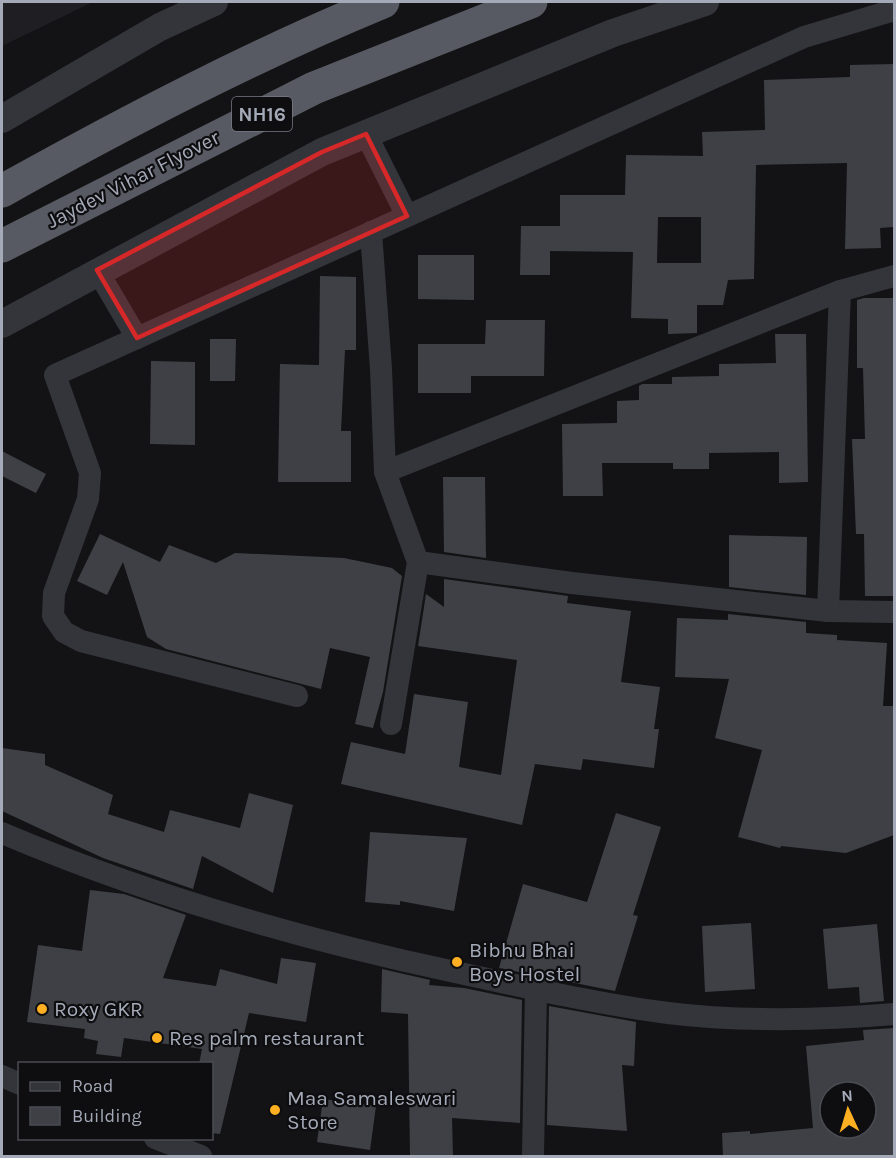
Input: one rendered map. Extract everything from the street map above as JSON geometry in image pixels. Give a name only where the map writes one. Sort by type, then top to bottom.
[{"type":"highway","name":"NH16","points":[[2,191],[77,149],[290,40],[383,2]]},
{"type":"highway","name":"Jaydev Vihar Flyover","points":[[2,246],[314,88],[531,2]]},
{"type":"street","points":[[2,119],[160,27],[214,2]]},
{"type":"street","points":[[2,324],[97,270],[322,152],[613,33],[705,2]]},
{"type":"street","points":[[297,696],[81,642],[64,632],[53,616],[54,593],[88,499],[90,473],[55,375],[804,37],[894,10]]},
{"type":"street","points":[[366,134],[407,216]]},
{"type":"street","points":[[371,232],[381,369],[385,472],[418,562],[391,724]]},
{"type":"street","points":[[97,270],[137,338]]},
{"type":"street","points":[[385,472],[840,291],[894,276]]},
{"type":"street","points":[[828,611],[840,291]]},
{"type":"street","points":[[418,562],[572,583],[828,611],[894,612]]},
{"type":"street","points":[[2,833],[142,889],[329,944],[536,989],[669,1013],[775,1018],[894,1014]]},
{"type":"street","points":[[533,1156],[536,989]]},
{"type":"street","points":[[2,1076],[18,1083]]},
{"type":"street","points":[[160,1140],[201,1156]]},
{"type":"highlighted area","points":[[366,134],[407,216],[137,338],[97,270],[322,152]]},
{"type":"shaded area","points":[[2,2],[93,2],[2,46]]},
{"type":"building","points":[[894,64],[894,227],[880,228],[881,248],[845,249],[847,163],[756,165],[754,279],[728,280],[723,305],[697,305],[697,333],[668,334],[668,319],[631,318],[633,252],[550,251],[550,275],[520,275],[521,226],[560,226],[560,195],[625,195],[626,155],[703,156],[702,132],[765,130],[764,80],[850,77],[850,65]],"holes":[[[658,217],[701,217],[701,263],[657,263]]]},
{"type":"building","points":[[418,255],[474,255],[474,300],[418,299]]},
{"type":"building","points":[[320,276],[356,277],[356,350],[345,350],[341,431],[351,431],[351,482],[278,482],[280,364],[319,365]]},
{"type":"building","points":[[894,298],[894,596],[865,596],[864,534],[856,534],[852,439],[865,439],[863,368],[857,368],[857,300]]},
{"type":"building","points":[[486,320],[545,320],[544,376],[471,376],[471,393],[418,393],[418,344],[485,344]]},
{"type":"building","points":[[775,334],[806,334],[808,482],[779,483],[779,452],[709,453],[709,469],[673,469],[673,463],[602,463],[603,496],[563,496],[562,424],[617,423],[617,401],[639,400],[639,386],[642,384],[672,384],[672,377],[719,376],[719,364],[776,363]]},
{"type":"building","points":[[210,339],[236,339],[235,381],[210,381]]},
{"type":"building","points":[[151,361],[195,362],[195,445],[150,444]]},
{"type":"building","points":[[2,451],[46,474],[36,493],[2,476]]},
{"type":"building","points":[[443,477],[485,477],[486,558],[444,552]]},
{"type":"building","points":[[100,534],[160,562],[169,545],[216,563],[235,553],[344,558],[392,568],[402,576],[383,692],[373,728],[355,724],[370,657],[330,648],[321,689],[166,649],[147,637],[123,562],[107,595],[77,581]]},
{"type":"building","points":[[729,535],[807,537],[806,595],[729,587]]},
{"type":"building","points":[[444,579],[568,596],[567,603],[631,611],[621,682],[660,687],[654,729],[659,729],[654,768],[583,759],[581,770],[535,764],[522,825],[341,784],[351,742],[405,754],[414,694],[468,702],[459,767],[501,775],[517,660],[418,646],[426,594],[444,607]]},
{"type":"building","points":[[728,614],[806,622],[806,633],[837,635],[837,640],[887,643],[883,706],[894,706],[894,835],[846,853],[781,846],[780,848],[738,837],[762,750],[715,738],[729,679],[675,677],[677,618],[728,620]]},
{"type":"building","points":[[2,748],[45,754],[45,765],[113,795],[108,814],[164,832],[170,810],[240,828],[249,793],[293,805],[273,893],[202,856],[193,889],[103,858],[2,811]]},
{"type":"building","points":[[616,813],[661,827],[633,915],[638,916],[615,991],[499,968],[523,884],[587,902]]},
{"type":"building","points":[[370,832],[467,838],[454,911],[400,901],[400,905],[365,902]]},
{"type":"building","points":[[90,890],[124,894],[186,915],[163,978],[216,986],[220,969],[277,984],[281,958],[316,963],[306,1022],[249,1013],[220,1134],[213,1133],[213,1062],[199,1062],[202,1049],[124,1038],[121,1057],[96,1054],[98,1041],[84,1038],[85,1029],[27,1022],[38,945],[82,951]]},
{"type":"building","points":[[751,923],[755,989],[705,992],[702,926]]},
{"type":"building","points":[[877,924],[884,1001],[860,1003],[859,987],[828,989],[823,929]]},
{"type":"building","points":[[382,969],[430,980],[429,985],[464,988],[522,1000],[520,1123],[452,1118],[453,1156],[410,1156],[408,1014],[381,1012]]},
{"type":"building","points":[[549,1006],[636,1022],[634,1066],[622,1065],[627,1131],[547,1125]]},
{"type":"building","points":[[894,1028],[894,1156],[723,1156],[722,1133],[750,1131],[750,1134],[813,1128],[806,1046],[864,1040],[863,1030]]},
{"type":"building","points":[[323,1099],[376,1106],[370,1150],[317,1142]]},
{"type":"place","name":"Bibhu Bhai Boys Hostel","points":[[457,962]]},
{"type":"place","name":"Roxy GKR","points":[[42,1009]]},
{"type":"place","name":"Res palm restaurant","points":[[157,1038]]},
{"type":"place","name":"Maa Samaleswari Store","points":[[275,1110]]}]
